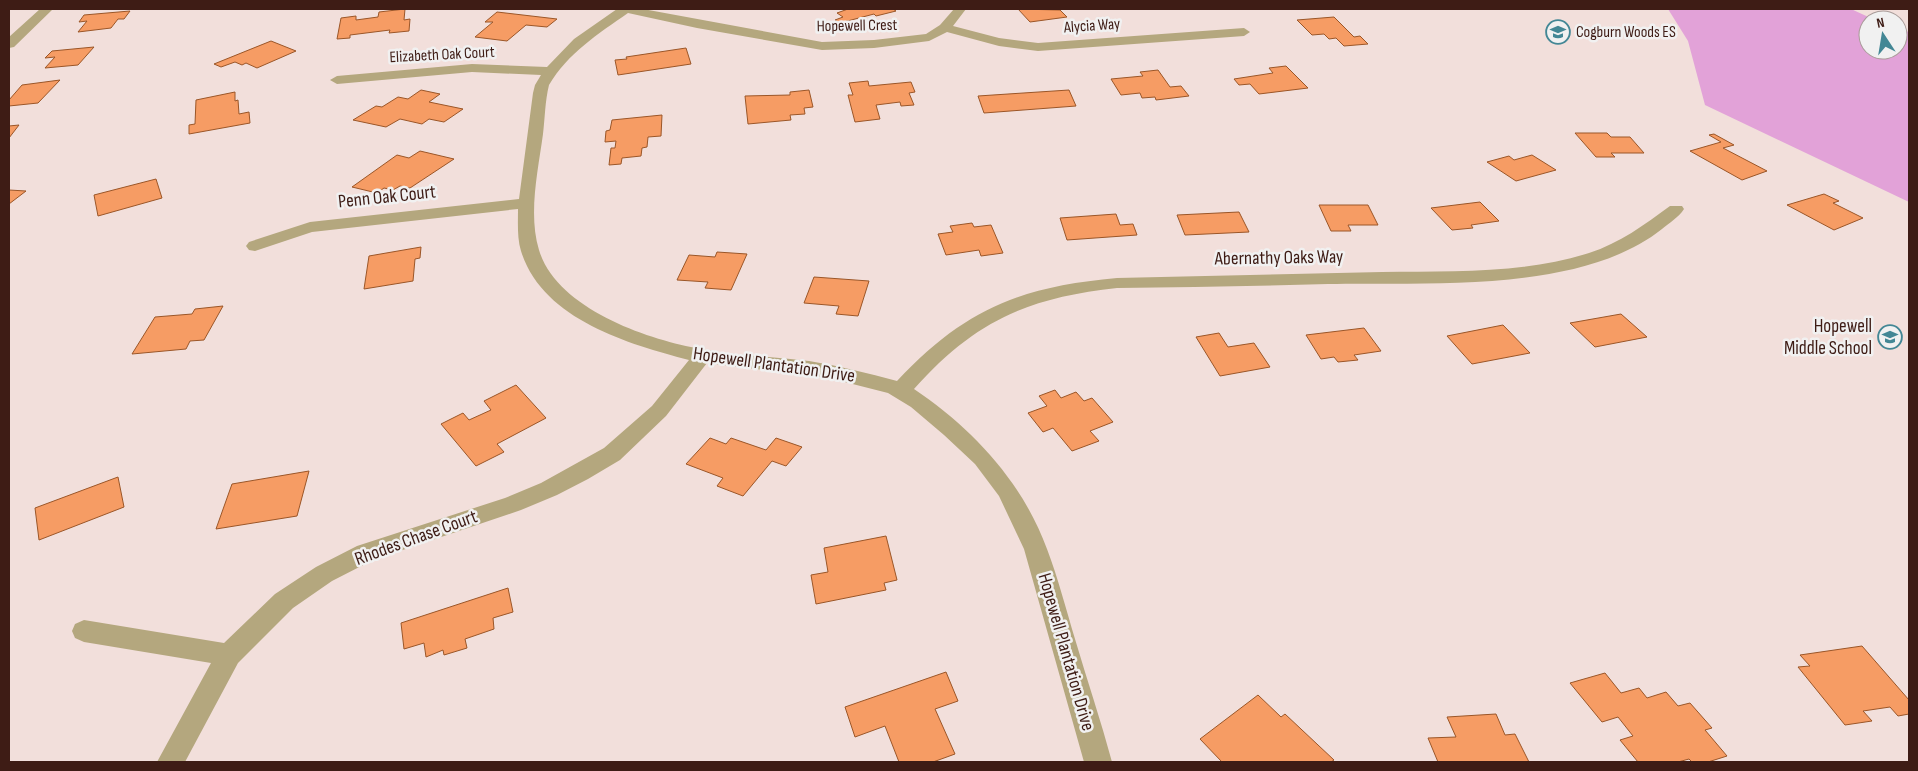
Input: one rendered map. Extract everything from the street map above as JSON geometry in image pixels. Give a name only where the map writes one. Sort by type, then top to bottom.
[{"type":"street","points":[[9,44],[47,9]]},
{"type":"street","name":"Hopewell Crest","points":[[626,9],[696,24],[822,46],[903,42],[929,37],[945,28],[960,9]]},
{"type":"street","name":"Hopewell Plantation Drive","points":[[626,9],[571,48],[549,71],[540,95],[527,203],[529,249],[540,273],[558,295],[575,308],[620,332],[670,349],[702,356],[842,372],[901,390],[941,421],[981,456],[1009,492],[1024,519],[1036,549],[1098,762]]},
{"type":"street","name":"Alycia Way","points":[[945,28],[999,42],[1038,47],[1244,32]]},
{"type":"street","name":"Elizabeth Oak Court","points":[[336,80],[472,68],[549,71]]},
{"type":"street","name":"Penn Oak Court","points":[[255,246],[310,227],[527,203]]},
{"type":"street","name":"Abernathy Oaks Way","points":[[901,390],[936,354],[978,322],[1028,298],[1055,290],[1084,285],[1117,283],[1469,276],[1527,272],[1601,256],[1637,238],[1676,209]]},
{"type":"street","name":"Rhodes Chase Court","points":[[171,762],[229,656],[284,600],[324,574],[365,553],[513,504],[548,490],[612,454],[659,411],[702,356]]},
{"type":"street","points":[[84,631],[229,656]]},
{"type":"shaded area","points":[[1668,9],[1851,9],[1858,12],[1858,60],[1908,60],[1909,32],[1909,202],[1705,105],[1688,41]]},
{"type":"building","points":[[405,9],[404,20],[410,19],[409,31],[389,33],[390,30],[350,35],[350,38],[337,39],[341,18],[356,16],[356,20],[378,17],[379,12]]},
{"type":"building","points":[[848,9],[893,9],[896,11],[876,16],[874,14],[840,23],[835,20],[843,17],[837,13]]},
{"type":"building","points":[[1018,9],[1060,10],[1067,17],[1030,22]]},
{"type":"building","points":[[130,11],[124,19],[118,19],[111,28],[78,32],[87,21],[79,22],[84,15]]},
{"type":"building","points":[[497,12],[557,19],[547,27],[526,25],[507,41],[475,37],[493,22],[485,22]]},
{"type":"building","points":[[1334,17],[1354,37],[1360,36],[1368,44],[1344,46],[1336,38],[1329,39],[1324,34],[1312,35],[1297,20]]},
{"type":"building","points":[[271,41],[296,51],[257,68],[246,63],[242,65],[235,62],[221,67],[214,64]]},
{"type":"building","points":[[94,47],[78,65],[45,68],[55,57],[45,58],[52,51]]},
{"type":"building","points":[[686,48],[691,64],[618,75],[615,60]]},
{"type":"building","points":[[1286,66],[1308,88],[1259,94],[1250,84],[1239,85],[1234,79],[1273,73],[1269,68]]},
{"type":"building","points":[[1158,70],[1170,87],[1181,86],[1189,96],[1156,100],[1155,97],[1142,98],[1140,93],[1121,95],[1111,79],[1143,76],[1140,72]]},
{"type":"building","points":[[60,80],[38,103],[9,106],[9,100],[22,85]]},
{"type":"building","points":[[868,81],[869,86],[911,82],[915,92],[909,93],[914,105],[901,106],[900,102],[876,105],[880,119],[855,122],[848,95],[853,95],[849,83]]},
{"type":"building","points":[[421,90],[440,94],[429,102],[463,109],[444,122],[429,119],[422,124],[400,119],[386,127],[353,120],[376,106],[382,107],[398,97],[408,99]]},
{"type":"building","points":[[809,90],[813,107],[804,108],[805,114],[790,115],[791,120],[748,124],[745,96],[790,95],[790,92]]},
{"type":"building","points":[[1069,90],[1076,106],[984,113],[978,96]]},
{"type":"building","points":[[235,92],[235,101],[238,100],[239,114],[249,112],[250,123],[189,134],[189,125],[195,124],[196,100]]},
{"type":"building","points":[[662,115],[661,136],[648,137],[647,147],[642,148],[641,156],[622,158],[621,164],[609,165],[611,148],[615,148],[616,141],[605,142],[606,131],[610,130],[612,120]]},
{"type":"building","points":[[19,125],[9,138],[9,126]]},
{"type":"building","points":[[1575,133],[1607,133],[1611,137],[1630,137],[1644,153],[1611,153],[1615,157],[1596,157]]},
{"type":"building","points":[[1714,134],[1734,145],[1723,148],[1767,171],[1742,180],[1690,151],[1721,142],[1709,135]]},
{"type":"building","points":[[420,151],[454,159],[410,188],[400,186],[393,190],[384,188],[377,193],[352,187],[397,155],[409,158]]},
{"type":"building","points":[[1532,155],[1556,170],[1516,181],[1487,162],[1509,156],[1514,160]]},
{"type":"building","points":[[156,179],[162,198],[98,216],[94,195]]},
{"type":"building","points":[[9,190],[26,191],[9,204]]},
{"type":"building","points":[[1824,194],[1839,201],[1833,203],[1863,218],[1834,230],[1787,205]]},
{"type":"building","points":[[1480,202],[1499,221],[1471,225],[1473,228],[1452,230],[1431,208]]},
{"type":"building","points":[[1319,205],[1368,205],[1378,225],[1348,225],[1351,231],[1331,231]]},
{"type":"building","points":[[1239,212],[1249,232],[1185,235],[1177,215]]},
{"type":"building","points":[[1116,214],[1120,225],[1133,224],[1137,235],[1067,240],[1060,218]]},
{"type":"building","points":[[972,223],[974,227],[991,225],[1003,253],[981,256],[979,250],[946,255],[938,234],[953,232],[950,226]]},
{"type":"building","points":[[421,247],[420,258],[415,259],[413,281],[364,289],[369,256]]},
{"type":"building","points":[[717,252],[747,254],[731,290],[705,288],[708,282],[677,280],[689,255],[715,257]]},
{"type":"building","points":[[814,277],[869,281],[858,316],[836,314],[839,306],[804,303]]},
{"type":"building","points":[[223,306],[204,340],[190,341],[186,349],[132,354],[155,317],[192,314],[195,309]]},
{"type":"building","points":[[1621,314],[1647,337],[1595,347],[1570,323]]},
{"type":"building","points":[[1503,325],[1530,353],[1472,364],[1447,336]]},
{"type":"building","points":[[1364,328],[1381,351],[1354,355],[1358,360],[1338,362],[1334,357],[1321,359],[1306,335]]},
{"type":"building","points":[[1219,333],[1228,347],[1254,343],[1270,367],[1220,376],[1196,337]]},
{"type":"building","points":[[516,385],[546,418],[497,444],[504,452],[476,466],[441,424],[463,413],[469,420],[491,410],[484,401]]},
{"type":"building","points":[[1055,390],[1061,398],[1076,392],[1084,401],[1092,398],[1113,422],[1090,431],[1099,441],[1072,451],[1053,428],[1043,432],[1028,413],[1047,406],[1039,396]]},
{"type":"building","points":[[710,438],[726,444],[731,438],[766,450],[776,438],[802,447],[786,466],[772,461],[743,496],[717,486],[723,478],[686,464]]},
{"type":"building","points":[[309,471],[297,516],[216,529],[232,484]]},
{"type":"building","points":[[118,477],[124,507],[39,540],[35,508]]},
{"type":"building","points":[[886,536],[897,580],[884,583],[886,590],[816,604],[811,575],[828,572],[824,548]]},
{"type":"building","points":[[508,588],[513,612],[493,618],[494,629],[465,639],[467,648],[444,655],[443,650],[426,657],[424,643],[404,649],[401,623]]},
{"type":"building","points":[[1862,646],[1909,700],[1909,714],[1898,716],[1890,707],[1863,711],[1872,721],[1845,725],[1798,667],[1810,666],[1800,655]]},
{"type":"building","points":[[946,672],[958,701],[935,709],[955,754],[933,762],[899,762],[885,726],[855,737],[845,707]]},
{"type":"building","points":[[1605,673],[1621,693],[1639,688],[1647,698],[1666,692],[1678,706],[1690,703],[1712,728],[1705,730],[1727,756],[1708,762],[1692,762],[1689,759],[1678,762],[1638,762],[1620,740],[1633,736],[1618,717],[1602,722],[1570,683]]},
{"type":"building","points":[[1258,695],[1281,717],[1285,714],[1334,760],[1331,762],[1222,762],[1200,739]]},
{"type":"building","points":[[1496,714],[1505,735],[1515,734],[1529,762],[1438,762],[1428,738],[1456,737],[1447,717]]},
{"type":"place","name":"Cogburn Woods ES","points":[[1558,32]]},
{"type":"place","name":"Hopewell Middle School","points":[[1890,337]]}]
